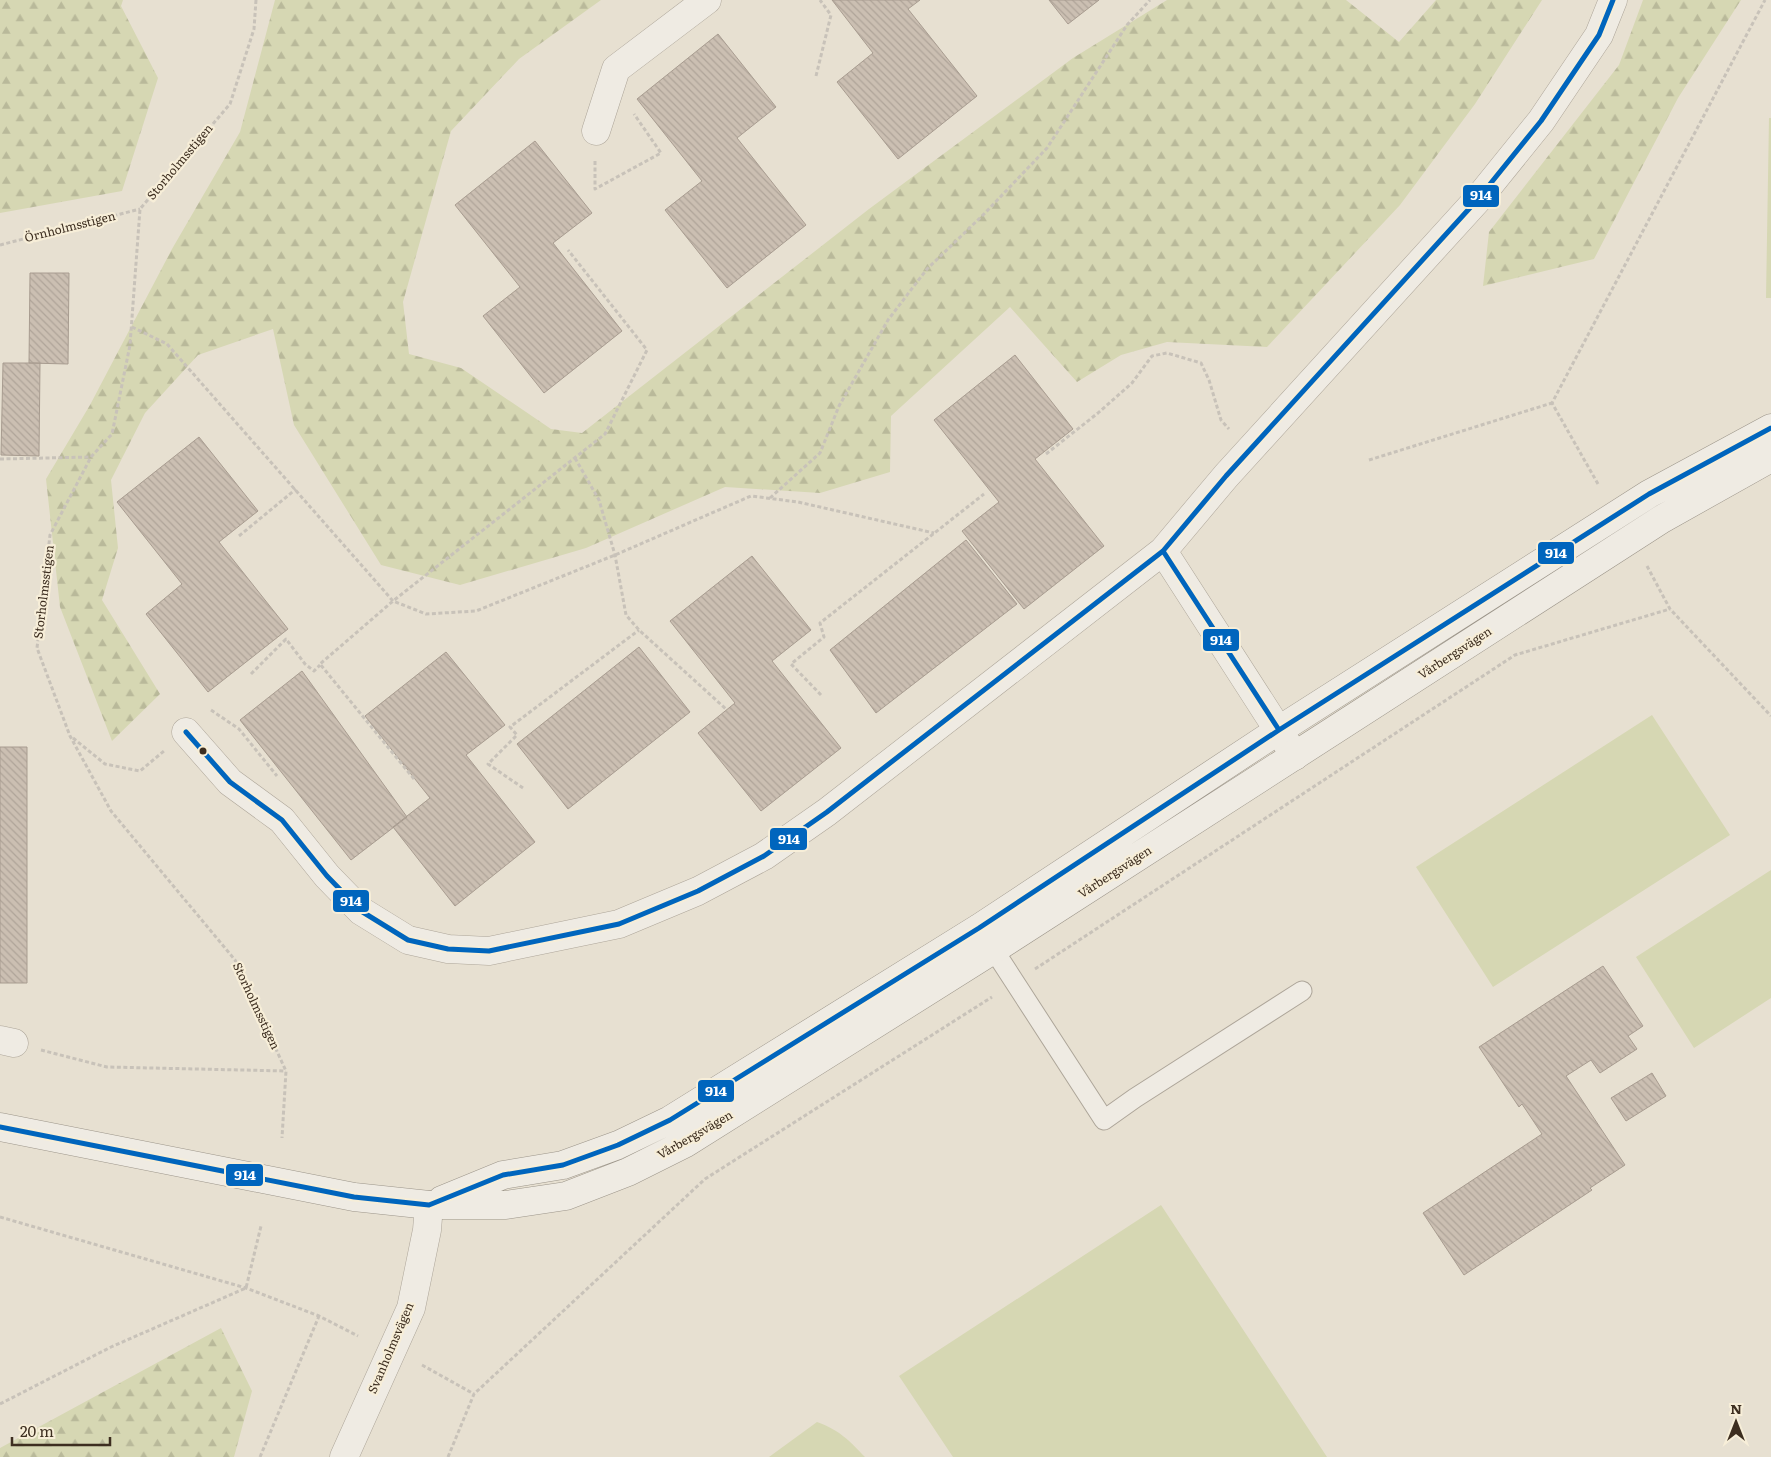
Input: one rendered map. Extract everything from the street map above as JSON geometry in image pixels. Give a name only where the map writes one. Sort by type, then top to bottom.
[{"type":"street","points":[[596,131],[616,70],[707,0]]},
{"type":"street","points":[[186,732],[230,782],[282,820],[327,876],[361,911],[408,940],[448,949],[489,951],[619,924],[698,892],[764,856],[827,812],[1163,551],[1226,476],[1478,199],[1542,121],[1599,35],[1613,0]]},
{"type":"street","name":"Vårbergsvägen","points":[[0,1127],[354,1197],[429,1205],[506,1205],[566,1196],[628,1172],[686,1143],[986,939],[1279,730],[1648,494],[1771,428]]},
{"type":"street","name":"Vårbergsvägen","points":[[986,939],[1295,756],[1662,519],[1771,458]]},
{"type":"street","points":[[1163,551],[1295,756]]},
{"type":"street","name":"Svanholmsvägen","points":[[344,1457],[411,1308],[427,1230],[429,1205]]},
{"type":"lane","points":[[986,939],[1104,1120],[1135,1098],[1302,992]]},
{"type":"path","name":"Storholmsstigen","points":[[256,0],[254,30],[230,104],[140,209],[130,345],[112,434],[91,458],[50,535],[37,648],[70,736],[111,812],[235,960],[286,1072],[282,1138]]},
{"type":"path","points":[[816,76],[831,15],[820,0]]},
{"type":"path","points":[[769,499],[820,453],[839,406],[894,313],[927,269],[984,214],[1047,148],[1127,25],[1150,0]]},
{"type":"path","points":[[1369,460],[1552,403],[1765,0]]},
{"type":"path","name":"Örnholmsstigen","points":[[0,245],[140,209]]},
{"type":"path","points":[[251,674],[286,638],[305,664],[314,671],[394,601],[605,434],[647,350],[568,250]]},
{"type":"path","points":[[132,327],[168,344],[394,601],[426,614],[476,611],[615,555],[751,496],[798,502],[934,533]]},
{"type":"path","points":[[1046,454],[1132,383],[1152,356],[1168,353],[1201,363],[1209,380],[1221,420],[1233,432]]},
{"type":"path","points":[[1552,403],[1598,484]]},
{"type":"path","points":[[0,459],[91,458]]},
{"type":"path","points":[[575,458],[599,500],[615,555],[626,615],[639,630],[726,710]]},
{"type":"path","points":[[239,536],[296,489]]},
{"type":"path","points":[[821,695],[791,664],[824,637],[820,623],[984,494]]},
{"type":"path","points":[[1644,561],[1670,609],[1771,716]]},
{"type":"path","points":[[448,1457],[474,1394],[705,1179],[1014,983],[1516,655],[1670,609]]},
{"type":"path","points":[[523,788],[488,764],[517,735],[510,727],[639,630]]},
{"type":"path","points":[[320,664],[414,778]]},
{"type":"path","points":[[211,710],[239,729],[281,781]]},
{"type":"path","points":[[70,736],[105,764],[140,772],[186,732]]},
{"type":"path","points":[[7,1042],[107,1067],[286,1072]]},
{"type":"path","points":[[0,1217],[246,1288],[319,1316],[358,1336]]},
{"type":"path","points":[[246,1288],[261,1226]]},
{"type":"path","points":[[0,1404],[111,1346],[246,1288]]},
{"type":"path","points":[[260,1457],[319,1316]]},
{"type":"path","points":[[422,1366],[474,1394]]},
{"type":"green space","points":[[0,0],[123,0],[121,6],[158,78],[122,191],[0,213]]},
{"type":"green space","points":[[275,0],[601,0],[519,59],[451,131],[403,302],[409,354],[461,368],[551,429],[582,433],[869,209],[1073,58],[1167,0],[1346,0],[1399,42],[1436,0],[1542,0],[1475,104],[1400,205],[1267,347],[1167,342],[1121,355],[1077,382],[1010,307],[891,416],[890,472],[820,493],[725,487],[586,548],[460,585],[381,565],[294,425],[273,329],[198,355],[145,413],[111,480],[118,548],[102,600],[160,694],[112,741],[60,607],[46,479],[90,405],[172,249],[240,132]]},
{"type":"green space","points":[[1643,0],[1741,0],[1678,98],[1594,259],[1483,286],[1489,232],[1619,65]]},
{"type":"green space","points":[[1769,118],[1771,118],[1771,298],[1766,298]]},
{"type":"green space","points":[[1652,715],[1730,835],[1493,987],[1416,867]]},
{"type":"green space","points":[[1771,870],[1771,998],[1694,1048],[1636,957]]},
{"type":"green space","points":[[1161,1205],[1327,1457],[953,1457],[899,1376]]},
{"type":"green space","points":[[221,1328],[252,1391],[234,1457],[0,1457],[0,1448]]},
{"type":"green space","points":[[817,1422],[832,1428],[843,1436],[865,1457],[769,1457]]},
{"type":"building","points":[[832,0],[920,0],[908,9],[977,96],[898,159],[837,82],[873,53]]},
{"type":"building","points":[[1049,0],[1099,0],[1068,24]]},
{"type":"building","points":[[718,34],[776,107],[737,138],[806,225],[727,288],[665,210],[702,181],[637,99]]},
{"type":"building","points":[[535,141],[592,213],[553,243],[622,331],[544,393],[483,316],[520,287],[455,205]]},
{"type":"building","points":[[30,273],[69,273],[68,364],[29,363]]},
{"type":"building","points":[[1015,355],[1073,429],[1035,459],[1104,546],[1024,609],[962,531],[999,502],[934,420]]},
{"type":"building","points":[[3,363],[40,363],[39,456],[1,455]]},
{"type":"building","points":[[199,437],[258,511],[219,542],[288,629],[208,692],[146,614],[182,584],[117,502]]},
{"type":"building","points":[[966,540],[1017,604],[876,713],[830,650]]},
{"type":"building","points":[[752,556],[811,630],[772,661],[841,748],[761,811],[698,733],[735,703],[670,621]]},
{"type":"building","points":[[639,647],[690,712],[568,809],[517,744]]},
{"type":"building","points":[[446,652],[505,725],[466,755],[535,842],[455,906],[393,827],[430,798],[365,716]]},
{"type":"building","points":[[302,671],[407,817],[351,860],[240,720]]},
{"type":"building","points":[[0,747],[27,747],[27,983],[0,983]]},
{"type":"building","points":[[1603,966],[1643,1026],[1628,1036],[1637,1049],[1600,1073],[1591,1060],[1566,1076],[1625,1165],[1590,1188],[1592,1190],[1464,1275],[1423,1213],[1542,1134],[1522,1104],[1519,1107],[1479,1047]]},
{"type":"building","points":[[1652,1073],[1666,1096],[1626,1121],[1611,1098]]},
{"type":"transit line","name":"914","points":[[186,732],[230,782],[282,820],[327,876],[361,911],[408,940],[448,949],[489,951],[619,924],[698,891],[764,856],[827,812],[1163,551],[1226,476],[1478,199],[1541,121],[1599,35],[1613,0]]},
{"type":"transit line","name":"914","points":[[0,1127],[354,1197],[429,1205],[503,1175],[563,1165],[618,1145],[670,1120],[979,928],[1279,730],[1649,494],[1771,428]]},
{"type":"transit line","name":"914","points":[[1163,551],[1279,730]]}]
